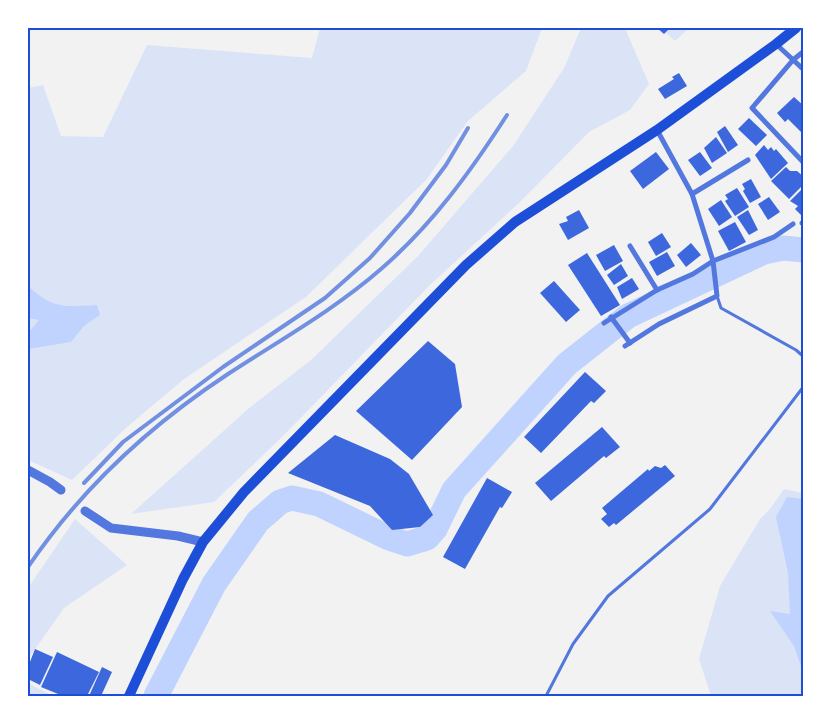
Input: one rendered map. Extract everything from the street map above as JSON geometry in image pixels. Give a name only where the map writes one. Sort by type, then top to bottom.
[{"type":"main road","points":[[129,696],[183,579],[203,542],[244,492],[466,265],[515,222],[657,130],[796,28]]},
{"type":"street","points":[[776,44],[804,70]]},
{"type":"street","points":[[804,52],[793,60],[752,108],[804,163]]},
{"type":"street","points":[[611,317],[628,344],[659,324],[717,296],[713,263],[692,194],[657,130]]},
{"type":"street","points":[[692,194],[748,160]]},
{"type":"street","points":[[604,322],[657,290],[774,237],[793,224]]},
{"type":"street","points":[[630,246],[657,290]]},
{"type":"street","points":[[28,470],[61,490]]},
{"type":"street","points":[[85,511],[111,528],[178,536],[203,542]]},
{"type":"lane","points":[[717,296],[721,308],[796,350],[804,357]]},
{"type":"lane","points":[[546,696],[573,644],[608,596],[710,509],[804,386]]},
{"type":"shaded area","points":[[320,28],[542,28],[526,71],[468,121],[426,180],[306,297],[184,379],[127,427],[72,480],[28,460],[28,88],[43,85],[61,136],[103,137],[147,45],[312,58]]},
{"type":"shaded area","points":[[581,28],[625,28],[649,84],[630,110],[589,132],[520,202],[430,285],[280,439],[214,502],[131,514],[248,409],[311,360],[418,256],[513,146],[564,68]]},
{"type":"shaded area","points":[[667,28],[689,28],[675,41],[664,31]]},
{"type":"shaded area","points":[[784,489],[803,493],[803,696],[711,696],[699,659],[720,586],[760,519],[770,509]]},
{"type":"shaded area","points":[[75,519],[127,565],[64,608],[28,659],[28,588]]},
{"type":"shaded area","points":[[28,683],[53,696],[28,696]]},
{"type":"water","points":[[28,286],[52,303],[67,306],[97,305],[100,315],[84,326],[71,342],[28,349],[28,333],[39,320],[28,318]]},
{"type":"water","points":[[787,497],[803,499],[803,672],[794,646],[770,611],[790,614],[788,573],[776,517]]},
{"type":"building","points":[[657,28],[670,28],[664,34]]},
{"type":"building","points":[[679,73],[687,86],[665,99],[658,89],[674,79],[672,77]]},
{"type":"building","points":[[794,97],[804,106],[804,135],[788,119],[785,122],[777,113]]},
{"type":"building","points":[[749,118],[767,135],[756,146],[738,129]]},
{"type":"building","points":[[725,126],[738,145],[728,152],[717,132]]},
{"type":"building","points":[[716,137],[727,153],[712,163],[704,148]]},
{"type":"building","points":[[764,145],[768,150],[771,147],[774,151],[776,149],[788,163],[771,179],[755,155]]},
{"type":"building","points":[[656,152],[669,169],[643,189],[630,171]]},
{"type":"building","points":[[700,152],[712,168],[700,176],[688,160]]},
{"type":"building","points":[[786,167],[790,171],[797,171],[804,177],[804,184],[789,199],[771,181]]},
{"type":"building","points":[[751,179],[761,197],[750,203],[743,191],[745,189],[742,184]]},
{"type":"building","points":[[804,187],[804,213],[801,215],[795,209],[798,206],[790,201]]},
{"type":"building","points":[[737,188],[749,207],[735,216],[725,201],[728,199],[725,195]]},
{"type":"building","points":[[769,197],[780,212],[768,220],[758,204]]},
{"type":"building","points":[[721,200],[732,217],[719,226],[708,209]]},
{"type":"building","points":[[579,210],[589,228],[568,240],[559,224],[568,221],[566,217]]},
{"type":"building","points":[[748,210],[758,230],[749,235],[737,217]]},
{"type":"building","points":[[735,222],[746,242],[729,251],[718,231]]},
{"type":"building","points":[[662,233],[671,247],[656,256],[648,242]]},
{"type":"building","points":[[691,243],[701,255],[686,267],[677,255]]},
{"type":"building","points":[[614,245],[623,261],[605,271],[596,255]]},
{"type":"building","points":[[667,252],[675,266],[657,276],[649,262]]},
{"type":"building","points":[[587,253],[620,305],[601,316],[568,265]]},
{"type":"building","points":[[621,264],[628,276],[614,285],[607,275]]},
{"type":"building","points":[[632,278],[639,289],[622,299],[617,287]]},
{"type":"building","points":[[554,281],[580,310],[566,322],[540,293]]},
{"type":"building","points":[[428,341],[455,364],[462,407],[412,460],[356,411]]},
{"type":"building","points":[[585,372],[606,391],[594,403],[591,401],[541,453],[524,437]]},
{"type":"building","points":[[602,427],[620,447],[606,458],[604,456],[551,501],[535,483]]},
{"type":"building","points":[[335,435],[390,459],[409,474],[433,515],[420,527],[392,530],[370,506],[288,473]]},
{"type":"building","points":[[665,465],[675,476],[616,525],[614,523],[609,527],[601,519],[607,514],[602,508],[648,469],[649,471],[655,466],[661,468]]},
{"type":"building","points":[[487,478],[512,492],[502,508],[500,507],[465,569],[443,557]]},
{"type":"building","points":[[35,649],[53,657],[40,685],[28,679],[28,667]]},
{"type":"building","points":[[57,652],[99,672],[87,696],[63,696],[41,687]]},
{"type":"building","points":[[102,667],[112,672],[101,696],[89,696]]},
{"type":"waterway","points":[[156,696],[214,584],[258,521],[280,502],[292,498],[319,504],[389,538],[407,544],[427,538],[435,529],[454,490],[567,364],[628,316],[764,252],[783,248],[804,250]]},
{"type":"railway","points":[[28,567],[70,511],[144,437],[199,394],[345,298],[400,252],[450,197],[507,115]]},
{"type":"railway","points":[[84,483],[123,442],[223,367],[325,298],[370,258],[410,213],[446,165],[468,128]]}]
